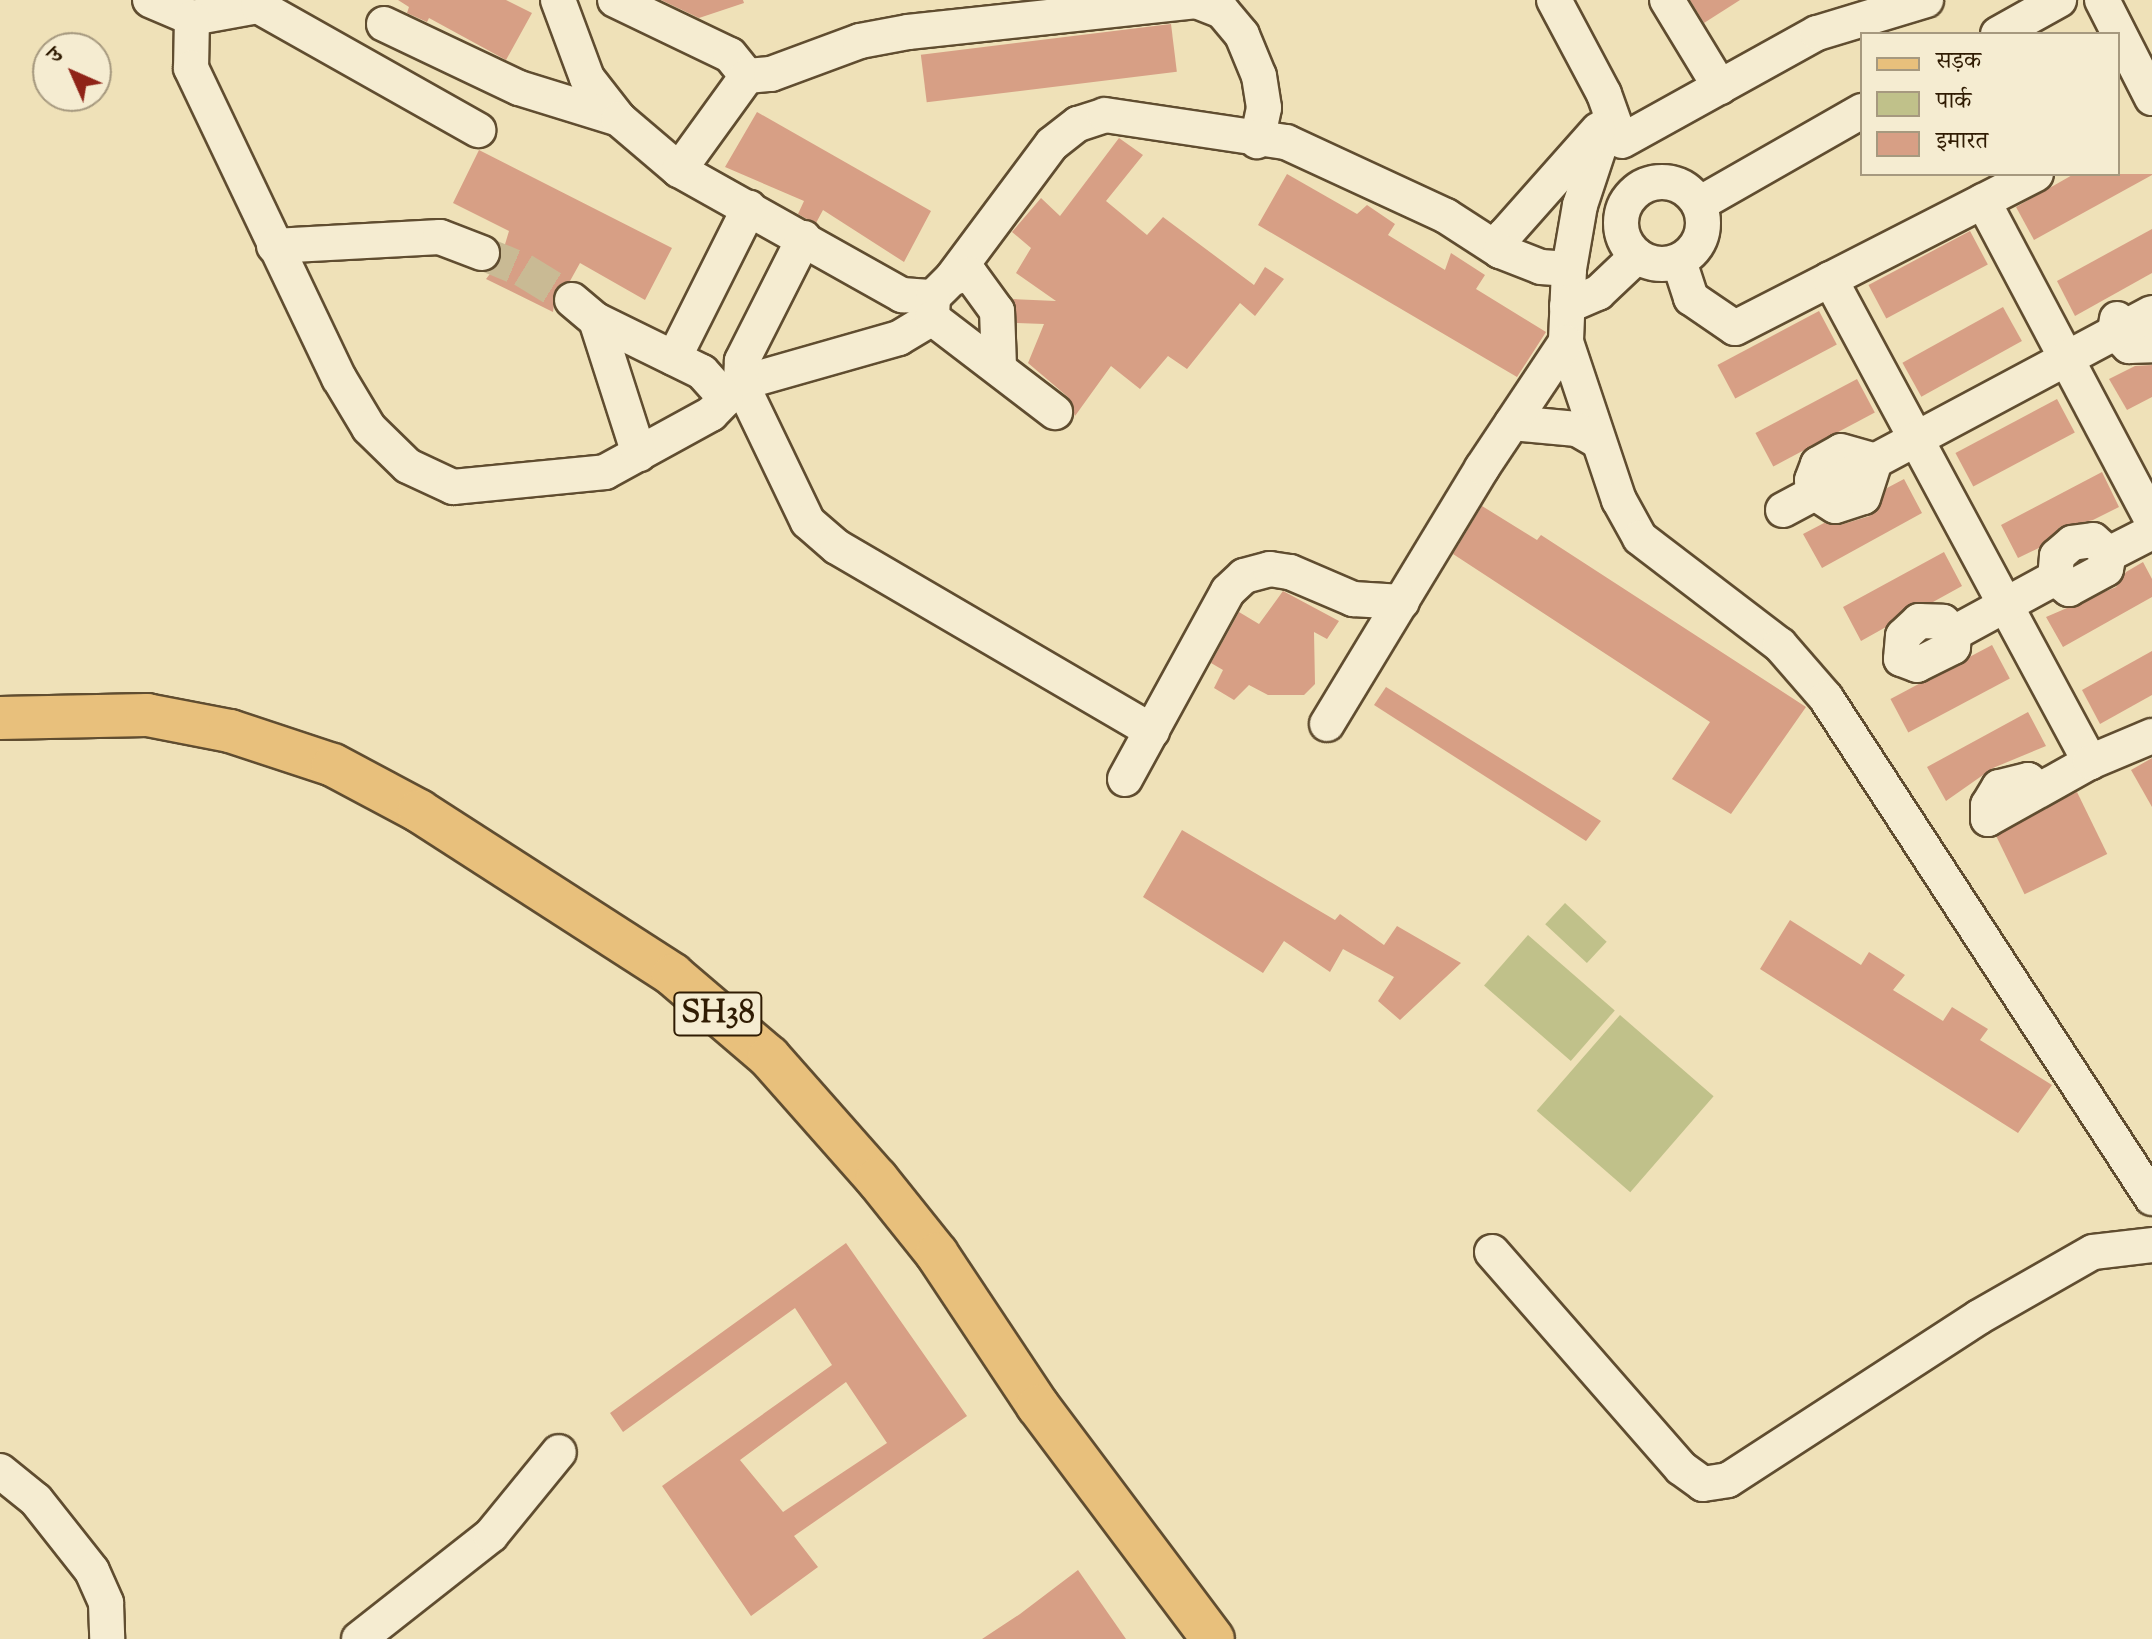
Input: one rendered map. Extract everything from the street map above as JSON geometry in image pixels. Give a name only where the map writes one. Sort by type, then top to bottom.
[{"type":"main road","name":"SH38","points":[[0,718],[147,715],[230,731],[333,765],[444,826],[673,975],[769,1057],[877,1179],[937,1254],[1038,1406],[1213,1639]]},
{"type":"street","points":[[150,0],[192,18],[260,3],[478,130]]},
{"type":"street","points":[[558,0],[587,78],[619,119],[679,170],[902,295],[939,298],[999,367],[1055,412]]},
{"type":"street","points":[[615,0],[730,55],[747,76]]},
{"type":"street","points":[[1532,0],[1584,100],[1615,130]]},
{"type":"street","points":[[1554,0],[1604,94],[1615,130],[1646,186]]},
{"type":"street","points":[[1667,0],[1720,87]]},
{"type":"street","points":[[1500,251],[1504,236],[1615,130],[1720,87],[1817,33],[1926,0]]},
{"type":"street","points":[[2002,32],[2059,0]]},
{"type":"street","points":[[2102,0],[2118,32]]},
{"type":"street","points":[[679,170],[747,76],[771,74],[860,41],[908,32],[1196,1],[1222,11],[1242,35],[1259,76],[1264,108],[1257,141]]},
{"type":"street","points":[[192,18],[191,68],[274,246],[369,428],[408,466],[453,487],[605,472],[711,414],[734,391],[899,338],[939,298],[970,274],[997,311],[999,367]]},
{"type":"street","points":[[384,24],[519,88],[619,119]]},
{"type":"street","points":[[2120,35],[2152,98]]},
{"type":"street","points":[[1699,204],[1860,112]]},
{"type":"street","points":[[939,298],[1052,144],[1078,124],[1105,115],[1257,141],[1286,142],[1446,216],[1500,251],[1541,267],[1569,269]]},
{"type":"street","points":[[1615,130],[1585,185],[1569,269],[1566,342],[1619,500],[1640,538],[1780,645],[1826,698],[2152,1198]]},
{"type":"street","points":[[1679,261],[1691,298],[1735,328],[2032,176]]},
{"type":"street","points":[[1675,184],[1699,204],[1701,238],[1679,261],[1657,265],[1637,256],[1627,246],[1621,218],[1634,193],[1646,186],[1675,184]]},
{"type":"street","points":[[1983,201],[2152,520]]},
{"type":"street","points":[[674,358],[749,208]]},
{"type":"street","points":[[274,246],[440,237],[482,253]]},
{"type":"street","points":[[734,391],[742,361],[804,238]]},
{"type":"street","points":[[1567,306],[1598,293],[1637,256]]},
{"type":"street","points":[[1830,279],[2090,762]]},
{"type":"street","points":[[2115,332],[2117,313],[2132,298],[2152,294]]},
{"type":"street","points":[[639,454],[584,310],[734,391],[798,506],[822,535],[1152,731]]},
{"type":"street","points":[[1783,510],[2152,313]]},
{"type":"street","points":[[2115,332],[2129,346],[2152,345]]},
{"type":"street","points":[[1327,724],[1512,423],[1566,342]]},
{"type":"street","points":[[1512,423],[1577,429],[1598,441]]},
{"type":"street","points":[[1954,633],[2055,578],[2069,589],[2106,569],[2109,554],[2152,532]]},
{"type":"street","points":[[1125,779],[1228,591],[1244,576],[1270,569],[1290,572],[1353,599],[1402,602]]},
{"type":"street","points":[[2038,790],[2147,731]]},
{"type":"street","points":[[1492,1252],[1681,1468],[1703,1484],[1728,1480],[1979,1317],[2093,1252],[2152,1245]]},
{"type":"street","points":[[359,1639],[491,1535],[559,1452]]},
{"type":"street","points":[[0,1471],[36,1500],[92,1571],[106,1603],[107,1639]]},
{"type":"green space","points":[[1565,903],[1607,942],[1587,963],[1545,924]]},
{"type":"green space","points":[[1528,935],[1615,1010],[1571,1061],[1484,986]]},
{"type":"green space","points":[[1620,1015],[1714,1096],[1630,1192],[1537,1111]]},
{"type":"building","points":[[398,0],[506,0],[532,13],[506,60],[429,18],[427,22],[407,13],[409,7]]},
{"type":"building","points":[[661,0],[743,0],[744,3],[699,18]]},
{"type":"building","points":[[1690,0],[1740,0],[1704,23]]},
{"type":"building","points":[[1171,24],[1177,72],[927,102],[921,55]]},
{"type":"building","points":[[757,112],[931,211],[904,262],[823,210],[816,223],[798,214],[804,201],[725,167]]},
{"type":"building","points":[[1119,138],[1143,155],[1106,201],[1147,235],[1163,217],[1254,285],[1265,267],[1284,279],[1255,316],[1240,303],[1187,369],[1168,356],[1140,389],[1111,366],[1075,416],[1068,397],[1028,363],[1044,324],[1017,323],[1013,299],[1056,301],[1016,273],[1031,248],[1012,232],[1041,198],[1060,216]]},
{"type":"building","points":[[479,150],[672,248],[645,300],[580,263],[570,281],[556,288],[553,312],[486,279],[500,261],[509,231],[453,203]]},
{"type":"building","points":[[1287,174],[1357,214],[1367,205],[1395,224],[1388,235],[1445,270],[1451,253],[1485,275],[1476,289],[1546,332],[1517,377],[1258,225]]},
{"type":"building","points":[[2152,174],[2034,240],[2016,207],[2070,176]]},
{"type":"building","points":[[2152,229],[2152,273],[2075,316],[2057,281]]},
{"type":"building","points":[[1970,231],[1988,265],[1886,319],[1868,285]]},
{"type":"building","points":[[2003,307],[2022,341],[1921,397],[1902,363]]},
{"type":"building","points":[[1819,311],[1837,345],[1735,399],[1717,365]]},
{"type":"building","points":[[2152,365],[2152,397],[2127,410],[2109,379],[2135,366]]},
{"type":"building","points":[[1857,379],[1875,413],[1773,467],[1755,433]]},
{"type":"building","points":[[2057,399],[2075,433],[1973,487],[1955,453]]},
{"type":"building","points":[[2102,472],[2119,507],[2093,520],[2060,527],[2041,547],[2018,558],[2001,525]]},
{"type":"building","points":[[1904,479],[1922,513],[1822,568],[1803,534],[1824,523],[1840,525],[1870,516],[1887,488]]},
{"type":"building","points":[[1482,506],[1537,540],[1541,535],[1806,707],[1731,814],[1672,779],[1710,722],[1453,554]]},
{"type":"building","points":[[1944,552],[1962,586],[1933,602],[1912,603],[1886,627],[1861,641],[1843,607]]},
{"type":"building","points":[[2143,562],[2152,579],[2152,597],[2063,647],[2046,617],[2116,587],[2126,572]]},
{"type":"building","points":[[1283,591],[1339,621],[1327,639],[1314,632],[1315,684],[1304,695],[1268,695],[1249,685],[1234,700],[1214,688],[1223,670],[1211,663],[1239,612],[1259,624]]},
{"type":"building","points":[[1992,645],[2010,679],[1908,733],[1890,699]]},
{"type":"building","points":[[2152,651],[2152,695],[2100,724],[2082,690]]},
{"type":"building","points":[[1386,687],[1601,821],[1586,841],[1374,705]]},
{"type":"building","points":[[2028,712],[2046,746],[1993,768],[1946,801],[1927,767]]},
{"type":"building","points":[[2152,758],[2152,807],[2131,770]]},
{"type":"building","points":[[2077,792],[2107,854],[2025,894],[1994,832]]},
{"type":"building","points":[[1182,830],[1335,920],[1340,914],[1384,945],[1397,926],[1461,963],[1400,1020],[1378,1001],[1394,977],[1343,949],[1330,972],[1284,941],[1263,973],[1143,897]]},
{"type":"building","points":[[1790,920],[1861,965],[1869,952],[1905,975],[1893,990],[1943,1021],[1952,1007],[1988,1029],[1980,1040],[2052,1085],[2018,1133],[1760,969]]},
{"type":"building","points":[[846,1243],[967,1416],[794,1536],[818,1567],[751,1616],[662,1486],[832,1365],[795,1308],[623,1432],[610,1413]],"holes":[[[846,1382],[887,1443],[783,1512],[740,1460]]]},
{"type":"building","points":[[1078,1570],[1126,1639],[982,1639],[1020,1614]]},
{"type":"tunnel","points":[[482,253],[523,270],[572,300]]}]
